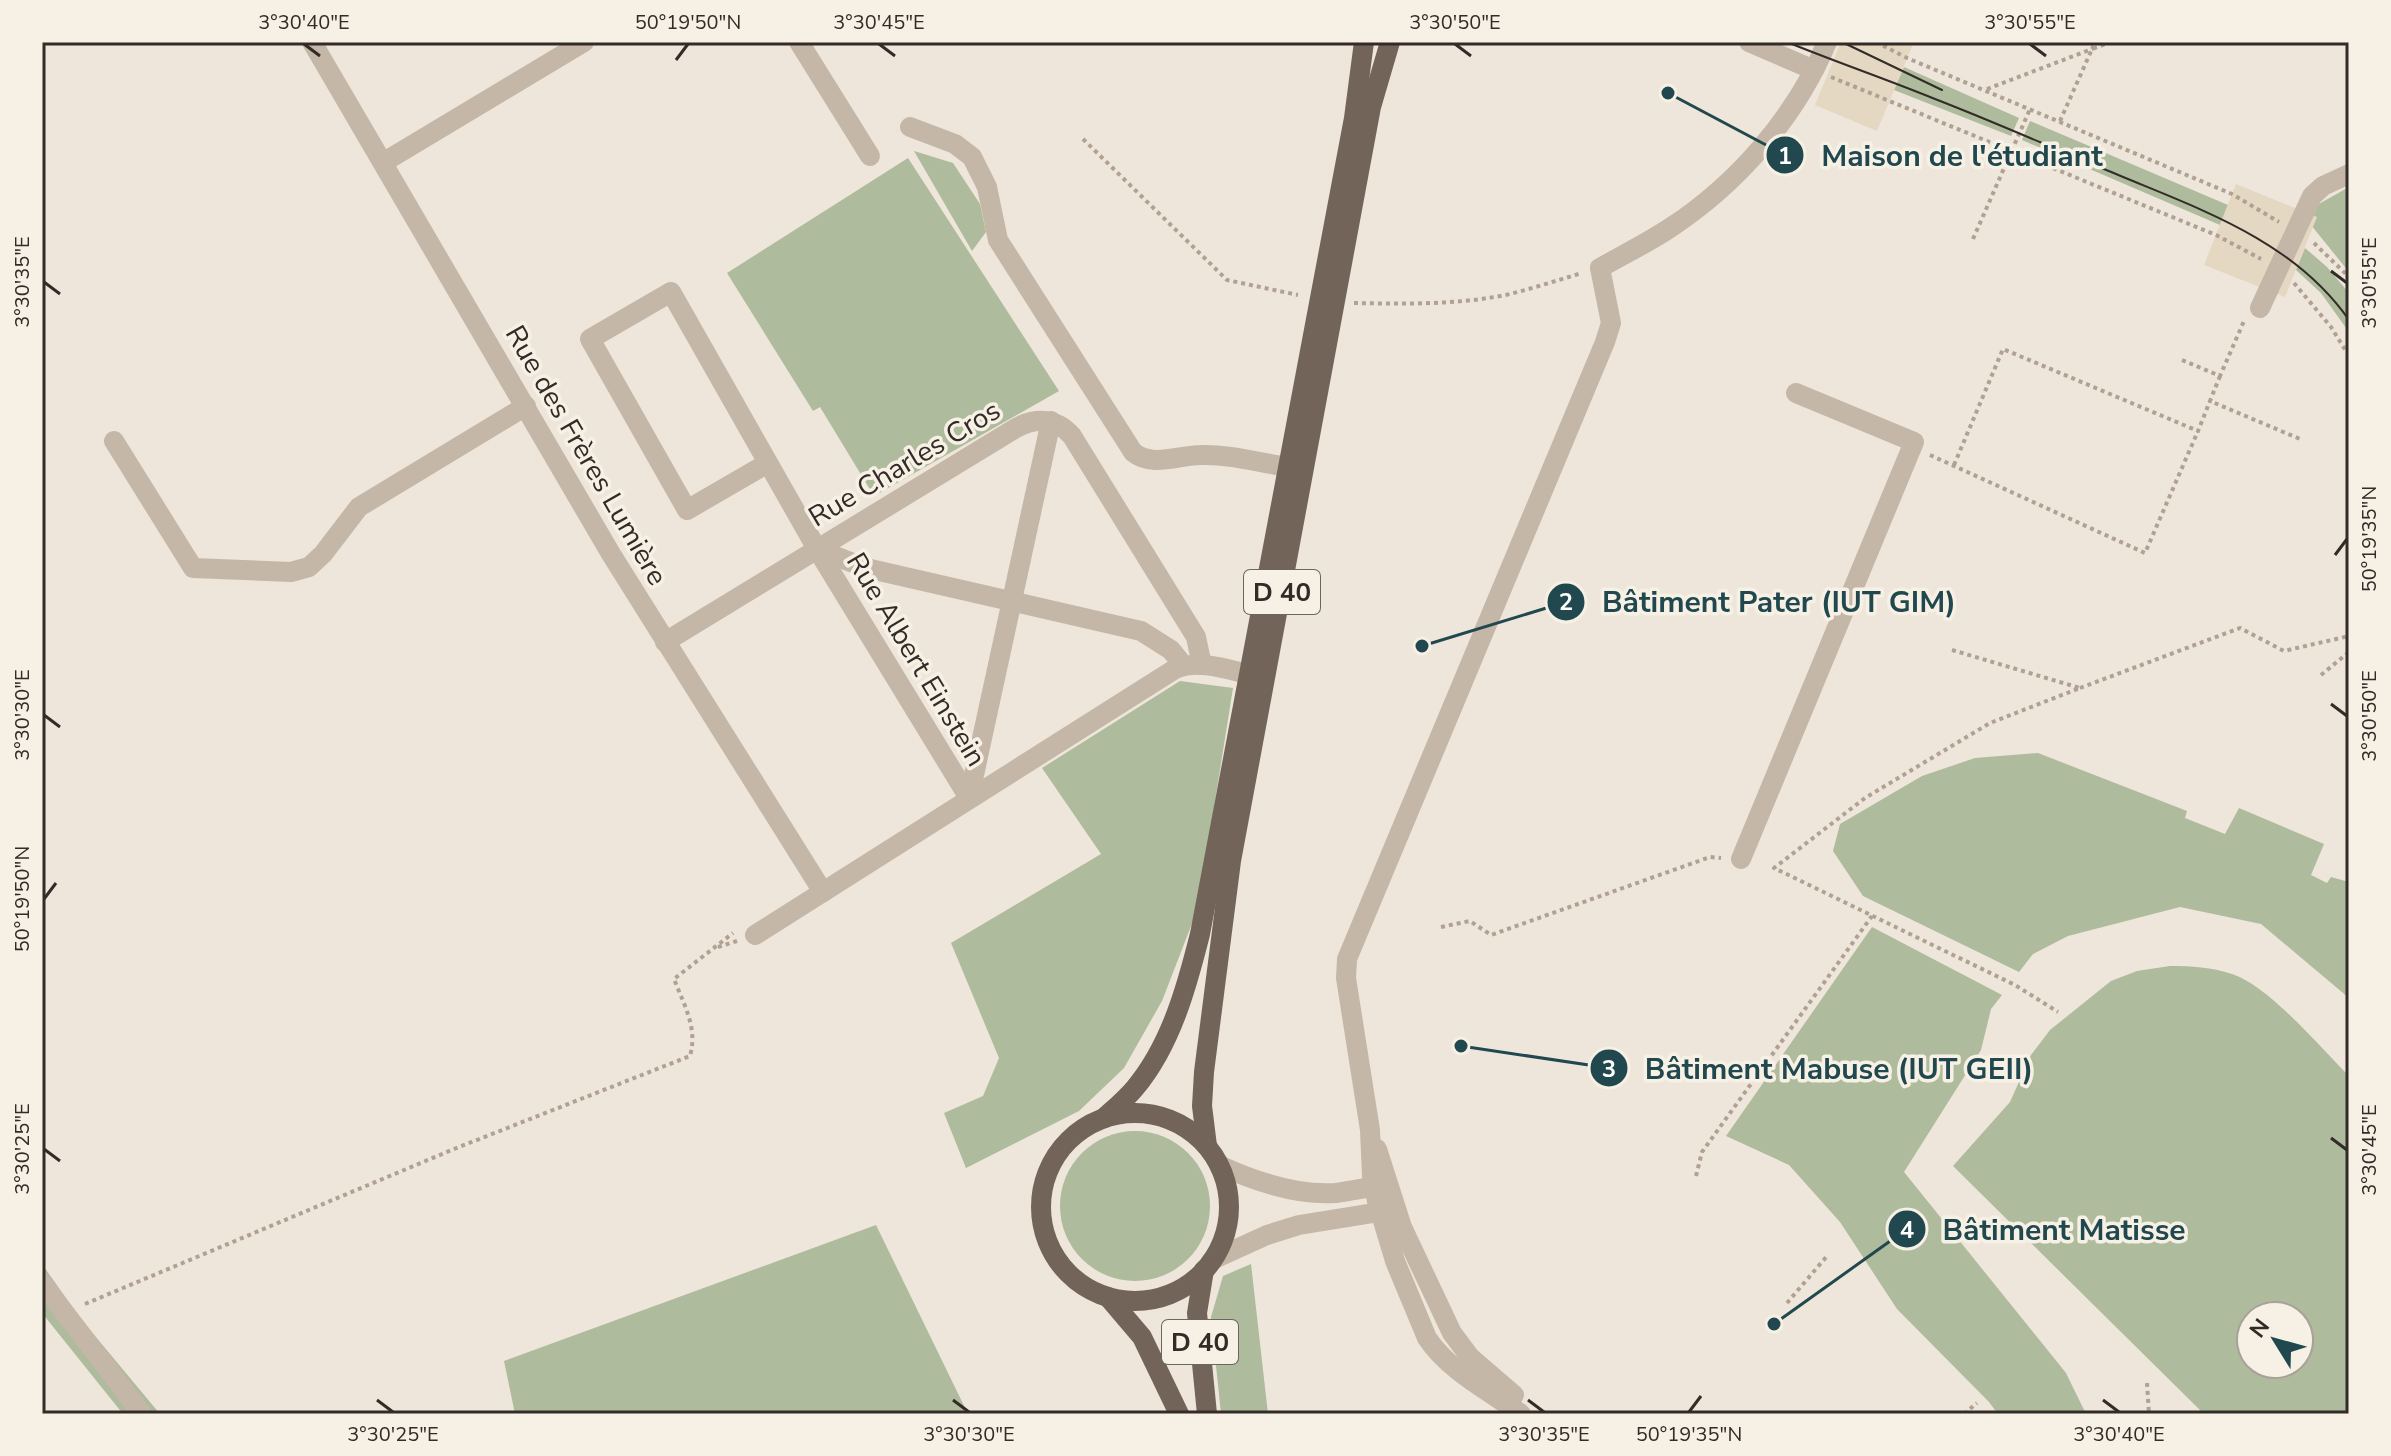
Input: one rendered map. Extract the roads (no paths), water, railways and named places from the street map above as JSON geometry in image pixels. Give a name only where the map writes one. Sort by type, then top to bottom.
[{"type":"main road","name":"D 40","points":[[1104,1118],[1136,1087],[1155,1058],[1187,982],[1200,934],[1354,118],[1364,42]]},
{"type":"main road","name":"D 40","points":[[1207,1146],[1202,1106],[1204,1072],[1231,861],[1371,107],[1390,42]]},
{"type":"main road","points":[[1132,1113],[1160,1116],[1185,1127],[1207,1146],[1219,1165],[1227,1191],[1228,1218],[1221,1244],[1208,1265],[1182,1288],[1155,1298],[1136,1300],[1108,1297],[1082,1284],[1060,1264],[1047,1238],[1041,1209],[1045,1180],[1058,1154],[1078,1132],[1104,1118],[1132,1113]]},
{"type":"main road","name":"D 40","points":[[1207,1414],[1197,1313],[1208,1265]]},
{"type":"main road","name":"D 40","points":[[1108,1297],[1142,1337],[1179,1414]]},
{"type":"street","name":"Rue des Frères Lumière","points":[[312,42],[665,642],[823,892]]},
{"type":"street","points":[[384,162],[584,42]]},
{"type":"street","points":[[800,42],[870,156]]},
{"type":"street","points":[[1749,42],[1814,70]]},
{"type":"street","points":[[1521,1414],[1464,1374],[1434,1348],[1400,1275],[1370,1130],[1346,978],[1347,959],[1605,342],[1611,323],[1600,268],[1668,229],[1715,193],[1768,139],[1801,94],[1827,42]]},
{"type":"street","points":[[910,127],[955,144],[972,157],[987,187],[998,240],[1133,452],[1139,457],[1153,460],[1212,455],[1289,467]]},
{"type":"street","points":[[2253,311],[2277,269],[2308,202],[2317,191],[2349,174]]},
{"type":"street","name":"Rue Albert Einstein","points":[[768,463],[687,510],[590,339],[671,292],[817,549],[969,798]]},
{"type":"street","points":[[1741,859],[1914,442],[1796,393]]},
{"type":"street","points":[[114,441],[193,568],[291,572],[316,562],[359,507],[526,406]]},
{"type":"street","points":[[969,798],[1051,421],[1067,430],[1196,637],[1193,665]]},
{"type":"street","name":"Rue Charles Cros","points":[[665,642],[1024,424],[1051,421]]},
{"type":"street","points":[[817,549],[866,568],[1141,631],[1193,665],[1251,675]]},
{"type":"street","points":[[755,935],[969,798],[1193,665]]},
{"type":"street","points":[[1219,1165],[1255,1181],[1313,1192],[1335,1193],[1382,1185]]},
{"type":"street","points":[[1208,1265],[1278,1231],[1388,1211]]},
{"type":"street","points":[[1388,1211],[1456,1341],[1532,1414]]},
{"type":"street","points":[[42,1283],[142,1414]]},
{"type":"tram line","points":[[1787,42],[1978,116],[2238,228],[2299,267],[2325,291],[2349,320]]},
{"type":"tram line","points":[[1842,42],[1942,90]]},
{"type":"place","name":"Maison de l'étudiant","points":[[1668,93]]},
{"type":"place","name":"Bâtiment Pater (IUT GIM)","points":[[1422,646]]},
{"type":"place","name":"Bâtiment Mabuse (IUT GEII)","points":[[1461,1046]]},
{"type":"place","name":"Bâtiment Matisse","points":[[1774,1324]]}]
